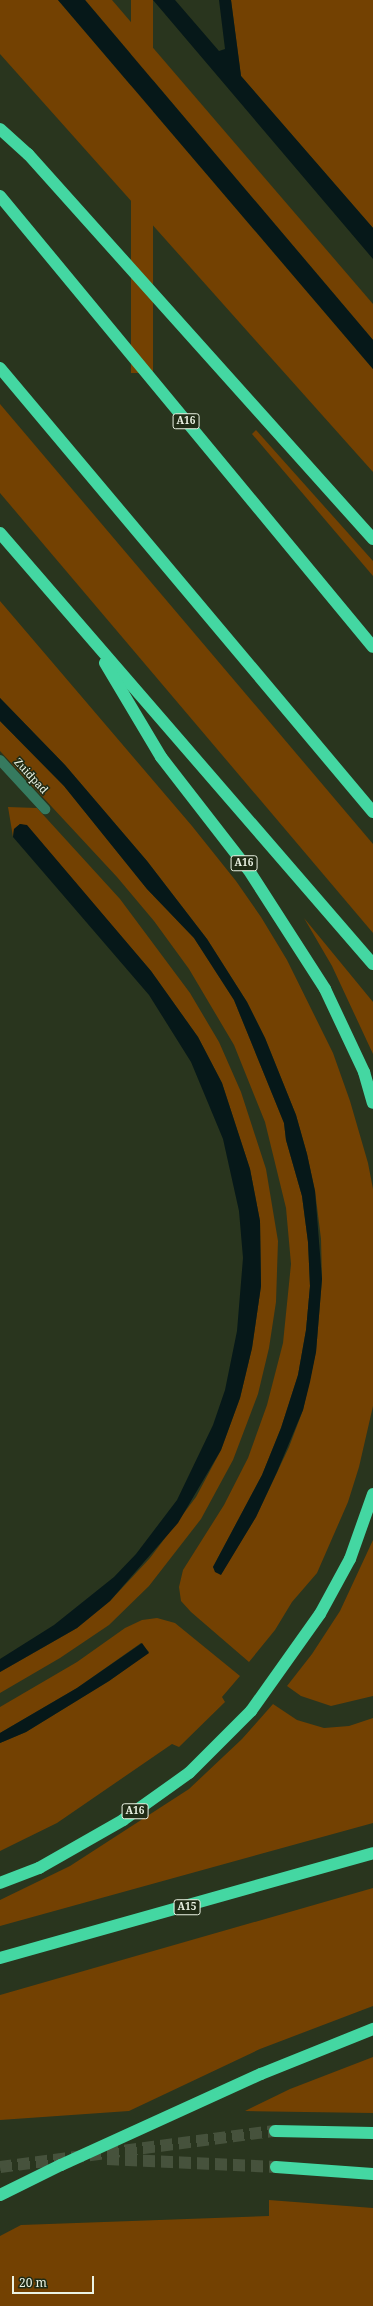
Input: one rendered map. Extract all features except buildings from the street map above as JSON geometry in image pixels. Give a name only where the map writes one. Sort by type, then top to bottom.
[{"type":"highway","points":[[0,129],[28,154],[373,540]]},
{"type":"highway","name":"A16","points":[[0,196],[373,647]]},
{"type":"highway","points":[[0,368],[373,812]]},
{"type":"highway","name":"A16","points":[[0,533],[373,964]]},
{"type":"highway","name":"A16","points":[[90,638],[161,757],[248,869],[326,989],[364,1072],[373,1103]]},
{"type":"highway","name":"A16","points":[[0,1883],[39,1868],[122,1820],[189,1773],[251,1711],[284,1667],[320,1614],[350,1559],[373,1494]]},
{"type":"highway","name":"A15","points":[[0,1958],[373,1853]]},
{"type":"highway","points":[[0,2195],[261,2074],[373,2029]]},
{"type":"highway","points":[[275,2132],[373,2132]]},
{"type":"highway","points":[[276,2167],[373,2174]]},
{"type":"lane","name":"Zuidpad","points":[[0,760],[45,809]]},
{"type":"shaded area","points":[[0,0],[58,0],[373,369],[373,472],[0,54]]},
{"type":"shaded area","points":[[58,0],[85,0],[373,340],[373,369]]},
{"type":"shaded area","points":[[85,0],[112,0],[373,304],[373,340]]},
{"type":"shaded area","points":[[131,0],[153,0],[153,373],[131,373]]},
{"type":"shaded area","points":[[153,0],[175,0],[219,51],[225,49],[219,0],[231,0],[241,76],[373,228],[373,259]]},
{"type":"shaded area","points":[[231,0],[373,0],[373,228],[241,76]]},
{"type":"shaded area","points":[[0,404],[373,844],[373,933],[0,493]]},
{"type":"shaded area","points":[[256,430],[373,561],[373,576],[252,434]]},
{"type":"shaded area","points":[[0,601],[192,826],[236,881],[261,917],[287,960],[333,1053],[350,1101],[368,1163],[373,1189],[373,1406],[359,1467],[348,1502],[317,1573],[292,1602],[275,1630],[249,1662],[191,1612],[181,1601],[179,1587],[183,1570],[224,1505],[248,1458],[267,1405],[283,1343],[291,1264],[286,1208],[265,1122],[234,1045],[189,969],[154,921],[117,877],[0,751],[0,721],[64,786],[147,889],[194,938],[234,1000],[284,1123],[286,1140],[302,1196],[308,1242],[310,1286],[306,1330],[298,1375],[281,1428],[262,1475],[213,1567],[221,1574],[256,1517],[289,1447],[303,1410],[316,1352],[322,1279],[321,1239],[315,1191],[307,1154],[296,1115],[265,1038],[247,1002],[207,939],[147,861],[65,765],[0,698]]},
{"type":"shaded area","points":[[0,698],[65,765],[147,861],[207,939],[247,1002],[265,1038],[296,1115],[307,1154],[315,1191],[322,1279],[316,1352],[310,1382],[303,1410],[277,1472],[256,1517],[221,1575],[215,1572],[213,1567],[262,1475],[281,1428],[298,1375],[306,1330],[310,1286],[308,1242],[302,1196],[286,1140],[284,1123],[234,1000],[194,938],[147,889],[64,786],[0,721]]},
{"type":"shaded area","points":[[8,807],[37,808],[120,899],[190,993],[219,1042],[241,1092],[266,1169],[278,1241],[276,1302],[269,1348],[258,1394],[233,1460],[201,1519],[149,1586],[109,1625],[60,1658],[0,1693],[0,1672],[77,1628],[110,1601],[150,1558],[196,1497],[221,1450],[240,1398],[252,1348],[261,1286],[260,1221],[250,1169],[222,1083],[198,1037],[151,971],[27,826],[20,824],[14,829],[13,837]]},
{"type":"shaded area","points":[[20,824],[27,825],[151,971],[198,1037],[222,1083],[250,1169],[260,1221],[261,1286],[252,1348],[240,1398],[221,1450],[178,1523],[110,1601],[77,1628],[0,1672],[0,1659],[54,1625],[114,1577],[136,1554],[177,1500],[213,1425],[225,1390],[237,1331],[243,1258],[239,1211],[223,1139],[191,1062],[149,995],[13,837],[14,829]]},
{"type":"shaded area","points":[[304,918],[373,1002],[373,1054],[332,966]]},
{"type":"shaded area","points":[[373,1540],[373,1696],[331,1706],[301,1696],[287,1686],[312,1654],[340,1611]]},
{"type":"shaded area","points":[[157,1618],[175,1623],[240,1676],[222,1697],[225,1702],[179,1747],[172,1744],[57,1823],[0,1851],[0,1743],[26,1732],[109,1681],[149,1652],[141,1643],[77,1688],[0,1733],[0,1707],[77,1662],[125,1628],[142,1620]]},
{"type":"shaded area","points":[[142,1643],[149,1653],[109,1681],[26,1732],[0,1743],[0,1733],[77,1688]]},
{"type":"shaded area","points":[[273,1704],[297,1720],[324,1728],[349,1726],[373,1718],[373,1823],[0,1926],[0,1900],[70,1866],[189,1789],[242,1739]]},
{"type":"shaded area","points":[[373,1888],[373,2006],[260,2049],[129,2111],[0,2120],[0,1995]]},
{"type":"shaded area","points":[[373,2057],[373,2113],[245,2111],[290,2089]]},
{"type":"shaded area","points":[[269,2200],[373,2208],[373,2306],[0,2306],[0,2236],[21,2225],[269,2216]]},
{"type":"tunnel","points":[[0,2167],[275,2131]]},
{"type":"tunnel","points":[[107,2159],[276,2167]]}]
